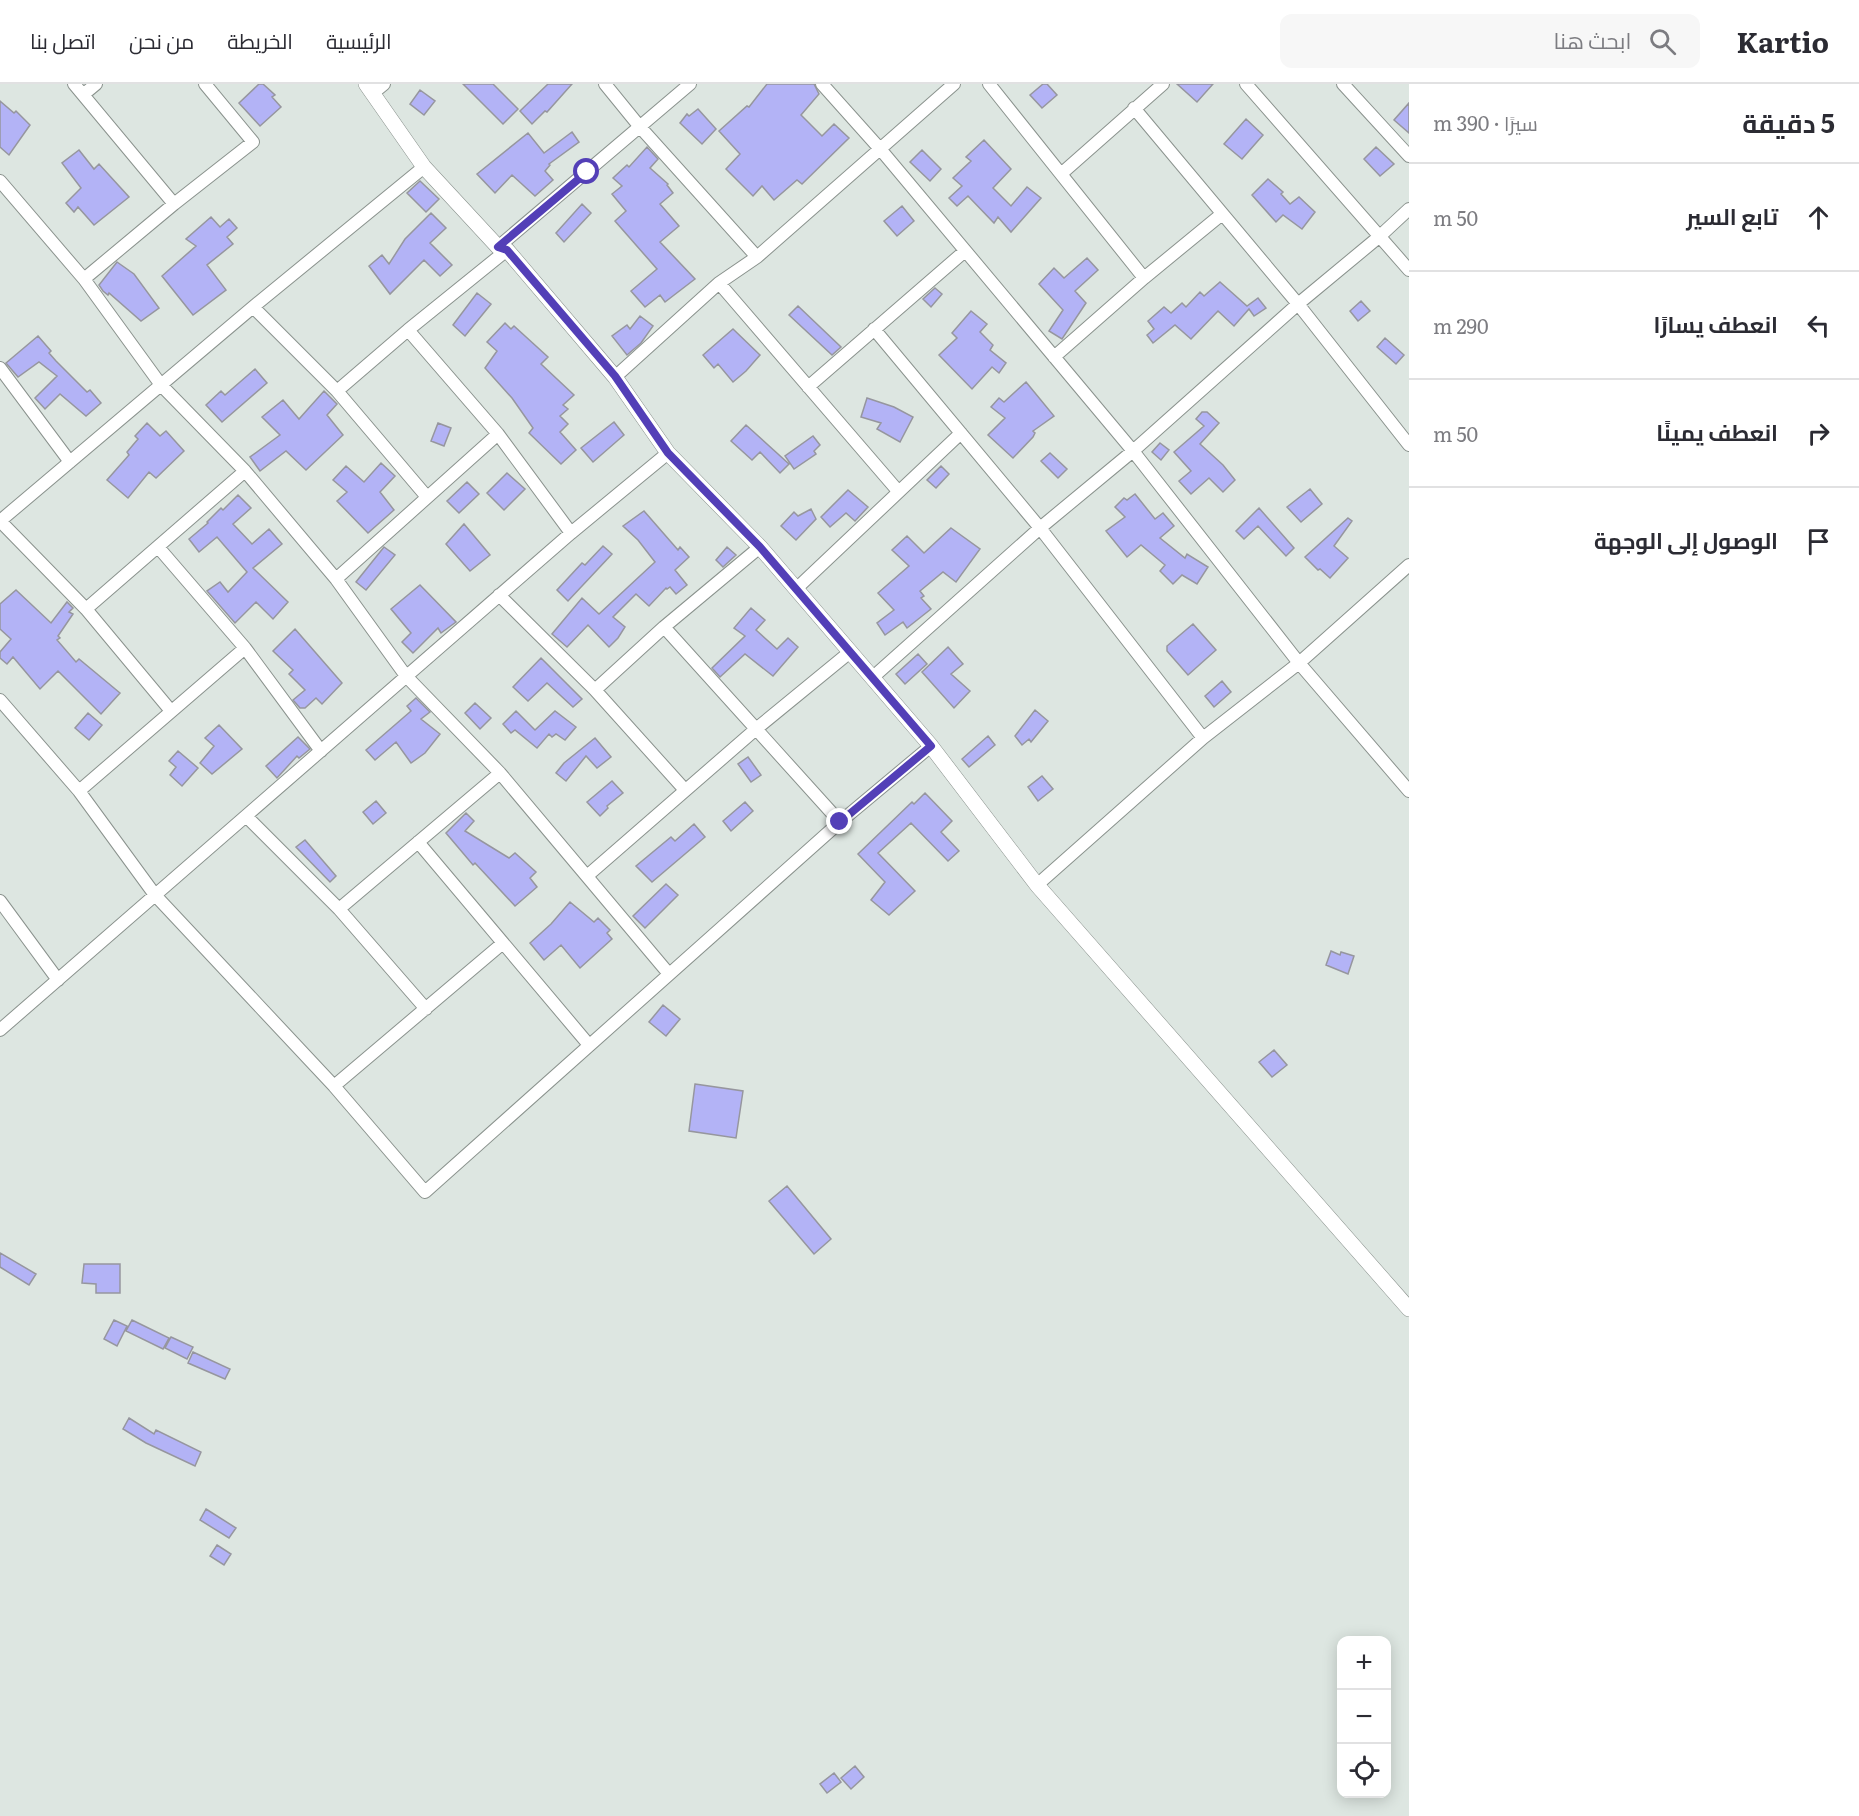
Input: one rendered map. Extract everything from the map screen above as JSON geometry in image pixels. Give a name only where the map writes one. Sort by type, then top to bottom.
[{"type":"street","points":[[74,84],[174,204]]},
{"type":"street","points":[[84,94],[96,84]]},
{"type":"street","points":[[84,279],[174,204],[254,142],[205,84]]},
{"type":"street","points":[[606,84],[640,127],[757,257]]},
{"type":"street","points":[[337,391],[690,84]]},
{"type":"street","points":[[822,84],[881,150],[1133,452],[1299,663],[1409,791]]},
{"type":"street","points":[[615,376],[719,283],[757,257],[954,84]]},
{"type":"street","points":[[989,84],[1144,278]]},
{"type":"street","points":[[1061,174],[1163,84]]},
{"type":"street","points":[[1246,84],[1409,270]]},
{"type":"street","points":[[1343,84],[1409,156]]},
{"type":"street","points":[[374,87],[424,167],[502,248],[615,376],[668,453],[760,547],[931,746],[1037,885],[1409,1309]]},
{"type":"street","points":[[1134,108],[1298,304],[1409,445]]},
{"type":"street","points":[[171,711],[86,609],[0,521],[253,307],[424,167]]},
{"type":"street","points":[[0,181],[84,279],[160,386],[245,471],[336,579],[406,676],[500,773],[669,974]]},
{"type":"street","points":[[872,678],[1040,528],[1133,452],[1298,304],[1409,209]]},
{"type":"street","points":[[1054,357],[1144,278],[1222,214]]},
{"type":"street","points":[[808,387],[965,251]]},
{"type":"street","points":[[719,283],[898,491]]},
{"type":"street","points":[[253,307],[337,391],[427,497]]},
{"type":"street","points":[[874,329],[1040,528],[1203,738]]},
{"type":"street","points":[[408,330],[498,434],[571,533]]},
{"type":"street","points":[[0,368],[70,462]]},
{"type":"street","points":[[336,579],[498,434]]},
{"type":"street","points":[[796,589],[961,434]]},
{"type":"street","points":[[0,1030],[571,533],[668,453]]},
{"type":"street","points":[[86,609],[245,471]]},
{"type":"street","points":[[158,547],[245,648],[321,751]]},
{"type":"street","points":[[596,690],[664,627],[760,547]]},
{"type":"street","points":[[1037,885],[1203,738],[1299,663],[1409,565]]},
{"type":"street","points":[[499,596],[596,690],[685,790]]},
{"type":"street","points":[[664,627],[840,822]]},
{"type":"street","points":[[79,791],[245,648]]},
{"type":"street","points":[[587,876],[756,729],[850,652]]},
{"type":"street","points":[[0,700],[79,791],[155,895],[334,1086],[425,1192],[840,822],[931,746]]},
{"type":"street","points":[[339,909],[500,773]]},
{"type":"street","points":[[246,816],[339,909],[426,1009]]},
{"type":"street","points":[[418,842],[589,1045]]},
{"type":"street","points":[[0,901],[58,980]]},
{"type":"street","points":[[334,1086],[503,943]]},
{"type":"building","points":[[259,84],[263,84],[275,95],[272,97],[281,107],[260,126],[239,103]]},
{"type":"building","points":[[463,84],[493,84],[518,109],[503,124]]},
{"type":"building","points":[[548,84],[572,84],[547,112],[545,111],[532,124],[520,111]]},
{"type":"building","points":[[767,84],[814,84],[819,94],[801,115],[822,136],[834,124],[849,138],[802,184],[797,180],[774,200],[762,186],[753,196],[726,169],[740,154],[719,131],[747,106],[749,107]]},
{"type":"building","points":[[1043,84],[1047,84],[1057,95],[1042,108],[1030,95]]},
{"type":"building","points":[[1177,84],[1213,84],[1197,102]]},
{"type":"building","points":[[420,90],[435,101],[424,115],[410,104]]},
{"type":"building","points":[[0,101],[14,113],[16,111],[30,125],[9,155],[0,147]]},
{"type":"building","points":[[1409,103],[1409,133],[1394,120]]},
{"type":"building","points":[[698,109],[716,129],[702,144],[680,123],[687,114],[689,116]]},
{"type":"building","points":[[1246,119],[1263,135],[1242,159],[1224,144]]},
{"type":"building","points":[[572,132],[579,142],[549,164],[545,171],[553,180],[535,196],[512,175],[495,193],[477,174],[528,133],[544,153]]},
{"type":"building","points":[[984,140],[1011,169],[993,188],[1011,206],[1027,187],[1041,198],[1011,232],[998,217],[994,223],[968,196],[957,206],[949,198],[962,186],[953,178],[971,161],[966,157]]},
{"type":"building","points":[[647,147],[658,159],[650,168],[668,184],[673,193],[660,204],[679,226],[660,242],[695,279],[665,302],[660,295],[645,307],[631,291],[657,269],[615,221],[626,211],[612,194],[622,186],[613,178],[627,165],[629,167]]},
{"type":"building","points":[[1376,147],[1394,164],[1380,176],[1364,159]]},
{"type":"building","points":[[79,150],[94,169],[99,164],[129,197],[94,225],[78,207],[74,212],[66,203],[81,188],[62,163]]},
{"type":"building","points":[[922,150],[941,169],[930,181],[910,162]]},
{"type":"building","points":[[1268,179],[1283,192],[1281,194],[1290,204],[1299,197],[1315,212],[1302,229],[1283,215],[1276,222],[1252,195]]},
{"type":"building","points":[[420,181],[439,199],[426,212],[407,193]]},
{"type":"building","points":[[582,204],[591,213],[564,242],[556,233]]},
{"type":"building","points":[[902,206],[914,221],[897,236],[884,221]]},
{"type":"building","points":[[431,213],[446,228],[430,243],[452,265],[440,276],[424,260],[390,294],[369,266],[382,255],[389,264],[405,239]]},
{"type":"building","points":[[211,217],[220,227],[229,219],[237,228],[227,237],[233,244],[207,265],[226,290],[193,315],[162,276],[196,246],[186,239]]},
{"type":"building","points":[[1087,258],[1098,270],[1075,291],[1086,303],[1062,339],[1049,331],[1063,310],[1039,284],[1054,268],[1064,278]]},
{"type":"building","points":[[117,262],[134,274],[159,308],[141,321],[109,293],[108,295],[103,291],[99,285]]},
{"type":"building","points":[[1220,282],[1247,306],[1258,298],[1266,308],[1254,316],[1249,309],[1234,326],[1218,311],[1191,339],[1175,325],[1153,343],[1147,335],[1154,329],[1148,321],[1164,307],[1171,313],[1182,303],[1186,307],[1200,292],[1204,296]]},
{"type":"building","points":[[935,288],[942,294],[931,307],[923,299]]},
{"type":"building","points":[[477,293],[491,304],[465,336],[453,325]]},
{"type":"building","points":[[1361,301],[1370,311],[1358,321],[1350,311]]},
{"type":"building","points":[[798,306],[841,347],[832,355],[789,315]]},
{"type":"building","points":[[971,311],[987,324],[980,332],[993,345],[990,350],[1006,363],[999,373],[992,367],[972,389],[939,355],[957,338],[952,333]]},
{"type":"building","points":[[640,316],[653,326],[641,343],[627,355],[612,336],[627,325],[630,329]]},
{"type":"building","points":[[505,323],[511,329],[514,326],[548,357],[541,364],[574,395],[563,405],[568,409],[560,416],[568,424],[560,432],[576,450],[561,464],[529,433],[533,428],[512,398],[485,368],[497,351],[487,342]]},
{"type":"building","points":[[733,329],[760,355],[733,382],[718,364],[714,368],[703,355]]},
{"type":"building","points":[[38,336],[56,361],[87,392],[90,390],[101,403],[86,416],[60,394],[45,409],[35,398],[57,376],[39,362],[18,377],[6,363]]},
{"type":"building","points":[[1385,338],[1404,355],[1396,364],[1377,347]]},
{"type":"building","points":[[255,369],[267,383],[222,422],[206,405],[221,391],[225,395]]},
{"type":"building","points":[[1026,382],[1054,416],[1033,431],[1035,433],[1033,437],[1013,458],[988,435],[1005,418],[991,407],[999,398],[1004,402]]},
{"type":"building","points":[[324,391],[337,404],[327,415],[343,435],[306,470],[286,451],[260,471],[250,457],[280,435],[262,417],[283,400],[299,419]]},
{"type":"building","points":[[867,398],[894,407],[913,417],[900,442],[877,429],[881,423],[861,417]]},
{"type":"building","points":[[1202,412],[1207,412],[1219,423],[1200,444],[1223,465],[1235,480],[1223,492],[1209,478],[1191,494],[1179,481],[1191,471],[1174,452],[1204,426],[1196,419]]},
{"type":"building","points":[[614,422],[624,435],[593,462],[581,448]]},
{"type":"building","points":[[147,423],[160,436],[166,431],[184,451],[156,478],[149,472],[128,498],[107,480],[129,455],[127,452],[138,439],[135,436]]},
{"type":"building","points":[[438,423],[451,428],[444,446],[431,441]]},
{"type":"building","points":[[746,425],[789,464],[780,473],[760,452],[752,460],[731,441]]},
{"type":"building","points":[[813,436],[820,445],[814,451],[816,454],[794,469],[785,456]]},
{"type":"building","points":[[1160,443],[1169,450],[1161,460],[1152,452]]},
{"type":"building","points":[[1050,453],[1067,469],[1058,478],[1041,461]]},
{"type":"building","points":[[381,463],[395,476],[380,492],[394,510],[368,533],[337,501],[347,492],[333,480],[346,466],[364,482]]},
{"type":"building","points":[[941,466],[949,474],[936,488],[927,480]]},
{"type":"building","points":[[507,473],[525,489],[504,510],[487,493]]},
{"type":"building","points":[[467,482],[479,494],[459,513],[447,501]]},
{"type":"building","points":[[1310,489],[1322,504],[1301,522],[1287,507]]},
{"type":"building","points":[[848,490],[868,507],[855,521],[846,513],[830,527],[821,517]]},
{"type":"building","points":[[1135,494],[1155,519],[1163,513],[1174,526],[1160,538],[1185,558],[1187,554],[1208,567],[1197,584],[1182,575],[1173,584],[1160,571],[1165,565],[1141,545],[1127,557],[1106,531],[1125,517],[1115,507],[1124,498],[1127,500]]},
{"type":"building","points":[[238,495],[251,508],[233,524],[252,544],[269,529],[282,544],[253,568],[288,602],[273,619],[256,602],[235,623],[207,591],[220,582],[228,592],[247,572],[217,537],[199,552],[189,539]]},
{"type":"building","points":[[1259,508],[1294,548],[1286,556],[1258,526],[1244,539],[1236,531]]},
{"type":"building","points":[[811,509],[816,519],[796,540],[781,526],[794,512],[798,516]]},
{"type":"building","points":[[644,511],[678,550],[680,547],[689,557],[675,570],[687,585],[676,594],[670,587],[666,588],[649,606],[636,594],[613,617],[625,627],[609,647],[588,625],[567,647],[552,634],[582,598],[599,614],[655,562],[638,540],[623,526]]},
{"type":"building","points":[[1348,518],[1352,521],[1334,546],[1348,558],[1330,578],[1305,557]]},
{"type":"building","points":[[464,524],[490,555],[470,571],[446,544]]},
{"type":"building","points":[[951,528],[980,549],[956,582],[943,572],[920,591],[924,596],[921,598],[931,609],[907,628],[903,622],[885,635],[877,623],[894,610],[878,593],[909,566],[892,550],[907,536],[924,553]]},
{"type":"building","points":[[603,546],[612,554],[568,601],[557,590],[582,563],[585,565]]},
{"type":"building","points":[[384,547],[395,555],[366,590],[356,582]]},
{"type":"building","points":[[727,547],[736,555],[723,567],[716,560]]},
{"type":"building","points":[[420,585],[456,622],[441,633],[438,628],[413,653],[402,642],[411,633],[391,609]]},
{"type":"building","points":[[16,590],[51,623],[67,602],[73,608],[69,612],[73,614],[57,640],[76,662],[79,659],[120,693],[101,714],[58,671],[40,689],[13,657],[7,664],[0,658],[0,652],[11,639],[0,629],[0,604]]},
{"type":"building","points":[[751,608],[765,620],[756,630],[777,649],[788,638],[798,647],[773,676],[745,654],[720,677],[712,668],[745,636],[734,628]]},
{"type":"building","points":[[1193,624],[1216,650],[1188,675],[1167,651],[1167,646]]},
{"type":"building","points":[[295,629],[342,683],[322,704],[316,698],[305,708],[300,708],[293,700],[305,690],[289,674],[293,670],[273,651]]},
{"type":"building","points":[[948,647],[963,664],[951,674],[970,691],[954,708],[922,672]]},
{"type":"building","points":[[918,654],[927,664],[905,684],[896,674]]},
{"type":"building","points":[[541,658],[582,699],[573,707],[547,683],[528,701],[513,687]]},
{"type":"building","points":[[1222,681],[1231,692],[1214,707],[1205,696]]},
{"type":"building","points":[[416,698],[430,712],[421,719],[440,734],[425,753],[411,763],[396,742],[375,760],[366,750],[411,711],[407,706]]},
{"type":"building","points":[[475,703],[491,718],[480,729],[465,713]]},
{"type":"building","points":[[1035,710],[1048,721],[1031,742],[1029,739],[1022,745],[1015,736]]},
{"type":"building","points":[[516,711],[535,730],[555,711],[576,727],[565,740],[556,734],[552,737],[549,734],[537,748],[515,730],[511,733],[503,724]]},
{"type":"building","points":[[88,713],[102,725],[89,740],[75,728]]},
{"type":"building","points":[[219,725],[242,749],[212,774],[200,763],[214,746],[205,738]]},
{"type":"building","points":[[988,736],[995,745],[969,767],[962,759]]},
{"type":"building","points":[[298,737],[310,749],[299,758],[297,756],[277,778],[266,766]]},
{"type":"building","points":[[595,738],[611,757],[597,768],[586,756],[566,781],[556,773],[564,763]]},
{"type":"building","points":[[178,751],[198,768],[182,786],[170,775],[176,767],[169,761]]},
{"type":"building","points":[[748,757],[761,775],[751,782],[738,764]]},
{"type":"building","points":[[1042,776],[1053,789],[1038,801],[1028,787]]},
{"type":"building","points":[[612,781],[623,793],[607,806],[608,808],[600,816],[587,802]]},
{"type":"building","points":[[925,793],[952,821],[941,832],[959,851],[948,861],[911,823],[878,853],[915,891],[889,915],[871,900],[885,882],[858,854],[912,802],[914,804]]},
{"type":"building","points":[[376,801],[386,813],[373,824],[363,812]]},
{"type":"building","points":[[745,802],[753,811],[731,831],[723,821]]},
{"type":"building","points":[[466,813],[474,821],[465,831],[509,858],[515,853],[536,872],[530,878],[537,887],[515,906],[475,863],[473,865],[446,833]]},
{"type":"building","points":[[694,824],[705,837],[652,882],[636,866],[671,837],[675,841]]},
{"type":"building","points":[[305,840],[336,876],[330,882],[296,847]]},
{"type":"building","points":[[666,884],[678,895],[645,928],[633,916]]},
{"type":"building","points":[[570,902],[594,922],[598,918],[610,930],[607,933],[612,939],[580,968],[561,945],[544,960],[530,943]]},
{"type":"building","points":[[1331,951],[1340,955],[1341,952],[1354,956],[1348,974],[1326,965]]},
{"type":"building","points":[[663,1005],[680,1019],[666,1036],[649,1022]]},
{"type":"building","points":[[1274,1050],[1287,1065],[1272,1077],[1259,1062]]},
{"type":"building","points":[[695,1084],[743,1091],[736,1138],[689,1131]]},
{"type":"building","points":[[787,1186],[831,1239],[814,1254],[769,1201]]},
{"type":"building","points":[[0,1253],[36,1274],[29,1285],[0,1267]]},
{"type":"building","points":[[84,1264],[120,1264],[120,1293],[96,1293],[96,1284],[82,1283]]},
{"type":"building","points":[[114,1320],[127,1326],[117,1346],[104,1339]]},
{"type":"building","points":[[132,1320],[169,1338],[163,1349],[126,1331]]},
{"type":"building","points":[[171,1337],[193,1347],[187,1359],[165,1348]]},
{"type":"building","points":[[193,1352],[230,1369],[225,1379],[188,1363]]},
{"type":"building","points":[[129,1418],[154,1434],[156,1430],[201,1452],[195,1466],[146,1443],[123,1429]]},
{"type":"building","points":[[206,1509],[236,1528],[229,1538],[200,1520]]},
{"type":"building","points":[[217,1545],[231,1554],[224,1565],[210,1556]]},
{"type":"building","points":[[855,1766],[864,1777],[851,1789],[841,1778]]},
{"type":"building","points":[[834,1773],[841,1782],[827,1793],[820,1784]]},
{"type":"route","points":[[587,172],[498,247],[507,250],[615,376],[668,453],[760,547],[931,746],[840,822]]}]
